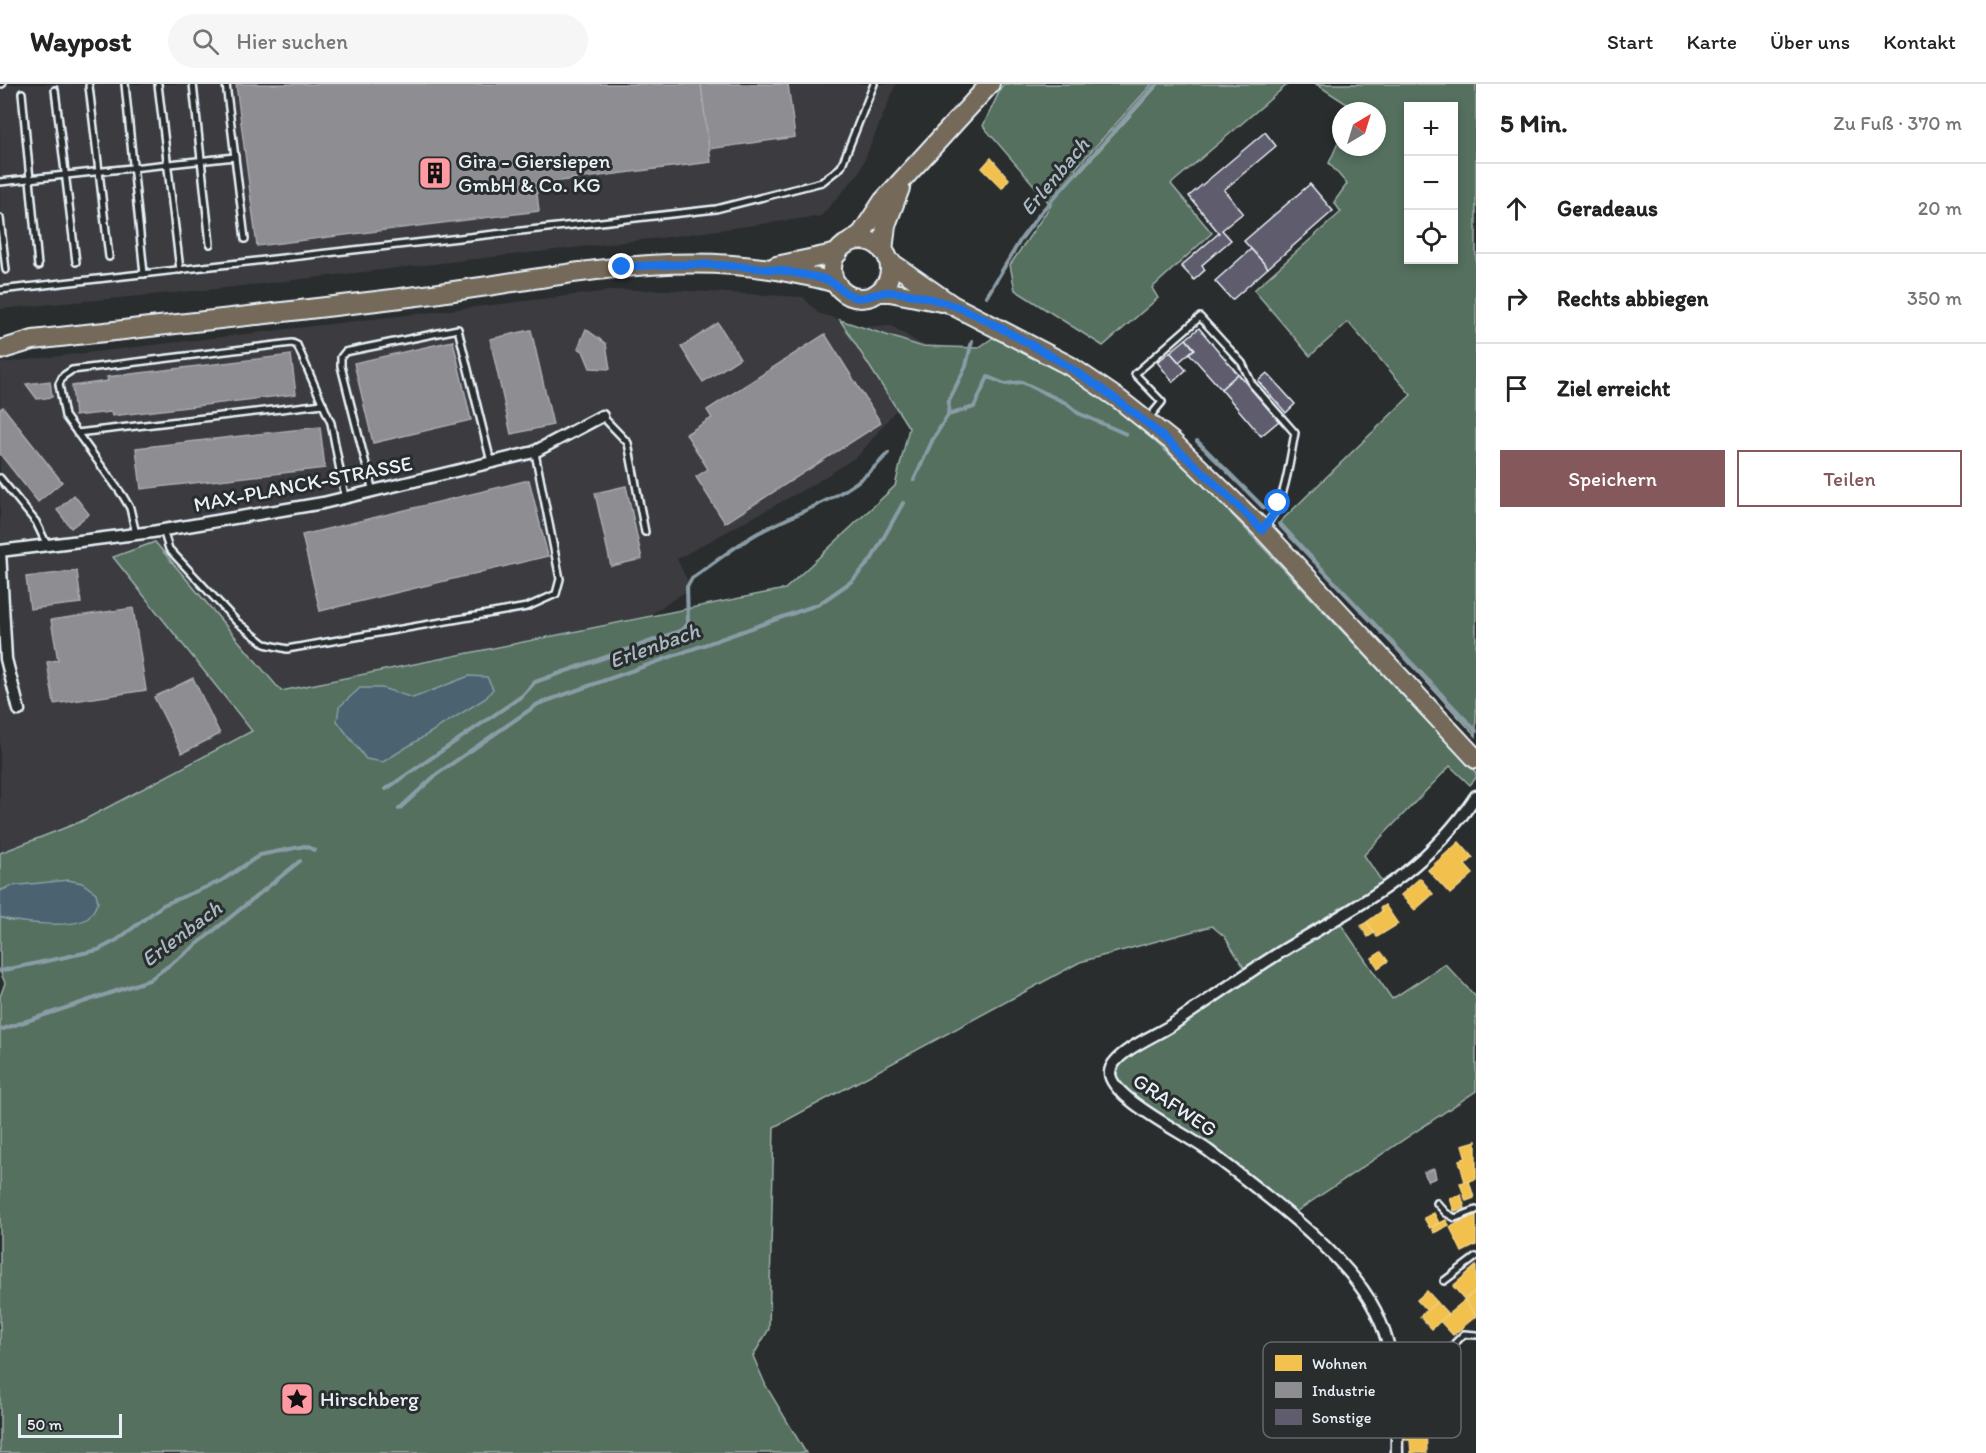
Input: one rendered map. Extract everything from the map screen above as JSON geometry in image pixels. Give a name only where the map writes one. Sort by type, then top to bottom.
[{"type":"main road","points":[[952,305],[890,292],[879,292],[859,298],[846,294],[837,284],[832,268],[845,247],[862,233],[883,201],[990,84]]},
{"type":"main road","points":[[879,292],[889,278],[886,225],[903,181]]},
{"type":"main road","points":[[772,268],[869,242],[952,305],[1050,354],[1146,420],[1195,462],[1262,530],[1476,759]]},
{"type":"main road","points":[[0,350],[33,340],[425,295],[534,277],[622,267],[662,264],[772,268],[837,284]]},
{"type":"main road","points":[[0,337],[33,340]]},
{"type":"street","name":"MAX-PLANCK-STRASSE","points":[[0,550],[163,530],[373,492],[534,452],[602,416]]},
{"type":"street","points":[[0,550],[6,659],[19,710]]},
{"type":"street","name":"GRAFWEG","points":[[1387,1342],[1374,1308],[1361,1289],[1318,1242],[1228,1166],[1188,1136],[1125,1098],[1113,1086],[1110,1071],[1113,1064],[1124,1053],[1159,1033],[1258,966],[1393,884],[1458,823],[1476,796]]},
{"type":"street","name":"GRAFWEG","points":[[1397,1453],[1398,1438]]},
{"type":"lane","points":[[125,84],[144,274]]},
{"type":"lane","points":[[158,84],[180,270]]},
{"type":"lane","points":[[193,84],[210,244]]},
{"type":"lane","points":[[226,84],[245,239]]},
{"type":"lane","points":[[0,290],[716,209],[822,182],[842,167],[874,84]]},
{"type":"lane","points":[[89,86],[110,257]]},
{"type":"lane","points":[[55,90],[76,262]]},
{"type":"lane","points":[[22,93],[38,266]]},
{"type":"lane","points":[[0,182],[235,157]]},
{"type":"lane","points":[[0,218],[6,270]]},
{"type":"lane","points":[[1146,420],[1162,402],[1135,374],[1200,317],[1242,363],[1252,384],[1295,433],[1274,514],[1262,530]]},
{"type":"lane","points":[[373,492],[341,366],[341,357],[345,352],[458,329],[491,463]]},
{"type":"lane","points":[[136,534],[130,508],[123,496],[65,416],[59,384],[63,376],[72,370],[292,343],[302,351],[331,423],[345,498]]},
{"type":"lane","points":[[77,433],[323,404]]},
{"type":"lane","points":[[602,416],[628,443],[645,532]]},
{"type":"lane","points":[[163,530],[169,549],[237,622],[265,644],[287,649],[527,607],[556,594],[560,579],[534,452]]},
{"type":"lane","points":[[0,478],[36,522],[47,546]]},
{"type":"lane","points":[[1437,1203],[1446,1214],[1455,1218],[1476,1210]]},
{"type":"lane","points":[[1444,1281],[1476,1257]]},
{"type":"lane","points":[[1456,1342],[1464,1334],[1476,1335]]},
{"type":"shaded area","points":[[0,84],[896,84],[859,173],[821,216],[668,237],[216,289],[0,309]]},
{"type":"shaded area","points":[[618,290],[671,290],[803,297],[818,313],[863,327],[890,325],[940,356],[859,455],[814,484],[677,559],[691,588],[647,617],[281,691],[155,542],[114,557],[252,732],[80,822],[0,853],[0,363]]},
{"type":"green space","points":[[1003,84],[1152,84],[1075,169],[1078,174],[1159,84],[1288,84],[1171,184],[1212,233],[1152,288],[1158,298],[1103,346],[1015,290],[1010,265],[1051,205],[983,126]]},
{"type":"green space","points":[[1316,84],[1476,84],[1476,736],[1280,522],[1411,395],[1348,322],[1310,356],[1254,290],[1341,212],[1334,202],[1347,184],[1329,163],[1332,156],[1386,156],[1386,102],[1344,102]]},
{"type":"green space","points":[[840,320],[920,346],[978,348],[994,337],[1038,357],[1086,386],[1125,415],[1205,486],[1476,773],[1476,778],[1470,785],[1450,766],[1364,855],[1385,886],[1246,971],[1225,937],[1212,926],[1080,962],[774,1127],[769,1329],[753,1356],[766,1386],[806,1453],[0,1453],[0,997],[5,983],[0,971],[0,917],[12,921],[34,884],[11,886],[0,891],[0,853],[80,822],[252,731],[113,557],[155,542],[281,691],[785,589],[895,486],[909,428]]},
{"type":"green space","points":[[1340,923],[1392,999],[1445,964],[1476,997],[1476,1091],[1291,1215],[1126,1094],[1116,1077],[1119,1067],[1128,1056],[1163,1036],[1262,968]]},
{"type":"water","points":[[469,676],[487,677],[493,689],[486,698],[383,762],[366,759],[337,721],[339,707],[360,688],[382,688],[413,698]]},
{"type":"water","points":[[68,880],[82,883],[96,893],[98,902],[88,918],[58,924],[31,923],[0,917],[0,891],[11,886]]},
{"type":"building: Wohnen","points":[[991,158],[1009,179],[1002,188],[982,168]]},
{"type":"building: Wohnen","points":[[1459,842],[1473,858],[1465,865],[1473,874],[1450,894],[1428,870]]},
{"type":"building: Wohnen","points":[[1420,878],[1433,894],[1415,910],[1401,895]]},
{"type":"building: Wohnen","points":[[1385,905],[1398,924],[1377,937],[1367,922],[1382,911],[1380,908]]},
{"type":"building: Wohnen","points":[[1367,922],[1374,933],[1368,937],[1361,926]]},
{"type":"building: Wohnen","points":[[1381,952],[1388,961],[1378,968],[1372,958]]},
{"type":"building: Wohnen","points":[[1476,1141],[1476,1179],[1465,1182],[1459,1160],[1466,1158],[1462,1145]]},
{"type":"building: Wohnen","points":[[1469,1181],[1474,1198],[1466,1201],[1460,1183]]},
{"type":"building: Wohnen","points":[[1461,1195],[1465,1208],[1454,1211],[1450,1198]]},
{"type":"building: Wohnen","points":[[1434,1213],[1439,1223],[1430,1228],[1424,1218]]},
{"type":"building: Wohnen","points":[[1476,1214],[1476,1245],[1462,1252],[1450,1227]]},
{"type":"building: Wohnen","points":[[1446,1220],[1449,1225],[1434,1233],[1432,1227]]},
{"type":"building: Wohnen","points":[[1476,1266],[1476,1290],[1465,1300],[1453,1286]]},
{"type":"building: Wohnen","points":[[1476,1290],[1476,1316],[1463,1301]]},
{"type":"building: Wohnen","points":[[1427,1291],[1437,1302],[1427,1311],[1417,1300]]},
{"type":"building: Wohnen","points":[[1465,1300],[1476,1316],[1453,1335],[1440,1321]]},
{"type":"building: Wohnen","points":[[1437,1302],[1448,1314],[1432,1329],[1420,1316]]},
{"type":"building: Wohnen","points":[[1405,1438],[1426,1438],[1427,1453],[1411,1453],[1410,1440],[1405,1440]]},
{"type":"building: Industrie","name":"Gira - Giersiepen GmbH & Co. KG","points":[[236,84],[701,84],[711,162],[536,184],[539,211],[257,246]]},
{"type":"building: Industrie","points":[[701,84],[788,84],[795,137],[709,149]]},
{"type":"building: Industrie","points":[[718,323],[740,358],[703,382],[681,347]]},
{"type":"building: Industrie","points":[[586,329],[606,344],[610,369],[590,368],[583,351],[578,348]]},
{"type":"building: Industrie","points":[[531,330],[553,425],[511,434],[490,339]]},
{"type":"building: Industrie","points":[[825,334],[881,423],[725,523],[696,477],[708,469],[686,434],[712,418],[707,410]]},
{"type":"building: Industrie","points":[[453,341],[471,420],[373,443],[354,363]]},
{"type":"building: Industrie","points":[[291,355],[296,394],[112,416],[111,412],[75,416],[72,386],[108,381],[107,377]]},
{"type":"building: Industrie","points":[[50,381],[52,397],[37,399],[26,384]]},
{"type":"building: Industrie","points":[[3,407],[62,482],[38,502],[0,454],[0,409]]},
{"type":"building: Industrie","points":[[320,427],[325,468],[141,489],[136,448]]},
{"type":"building: Industrie","points":[[529,480],[548,556],[320,611],[302,535]]},
{"type":"building: Industrie","points":[[626,486],[642,559],[611,566],[595,493]]},
{"type":"building: Industrie","points":[[74,495],[89,514],[71,528],[57,510]]},
{"type":"building: Industrie","points":[[77,571],[81,603],[30,609],[26,577]]},
{"type":"building: Industrie","points":[[133,608],[146,690],[54,704],[47,662],[58,660],[51,620]]},
{"type":"building: Industrie","points":[[193,678],[220,734],[182,753],[154,697]]},
{"type":"building: Industrie","points":[[1434,1169],[1436,1178],[1428,1181],[1424,1172]]},
{"type":"building: Sonstige","points":[[1265,132],[1276,146],[1224,190],[1243,213],[1222,230],[1231,240],[1202,265],[1205,270],[1194,280],[1181,266],[1219,233],[1189,196]]},
{"type":"building: Sonstige","points":[[1310,184],[1333,211],[1268,268],[1244,241]]},
{"type":"building: Sonstige","points":[[1251,249],[1268,268],[1232,300],[1215,281]]},
{"type":"building: Sonstige","points":[[1199,328],[1238,374],[1221,389],[1189,353],[1195,349],[1186,339]]},
{"type":"building: Sonstige","points":[[1186,339],[1194,349],[1179,362],[1170,352]]},
{"type":"building: Sonstige","points":[[1170,352],[1186,370],[1173,382],[1157,362]]},
{"type":"building: Sonstige","points":[[1267,373],[1295,404],[1286,413],[1258,381]]},
{"type":"building: Sonstige","points":[[1238,374],[1279,421],[1261,436],[1221,389]]},
{"type":"waterway","name":"Erlenbach","points":[[987,296],[1021,239],[1042,211],[1156,84]]},
{"type":"waterway","name":"Erlenbach","points":[[914,480],[933,439],[948,415],[949,400],[966,366],[972,341]]},
{"type":"waterway","points":[[948,415],[974,407],[988,377],[1005,384],[1022,382],[1066,403],[1078,413],[1126,434]]},
{"type":"waterway","points":[[1197,441],[1264,508]]},
{"type":"waterway","points":[[386,789],[522,696],[535,682],[680,631],[688,624],[687,587],[692,578],[758,533],[827,500],[859,481],[888,453]]},
{"type":"waterway","name":"Erlenbach","points":[[399,809],[437,774],[538,704],[819,604],[852,581],[871,560],[903,503]]},
{"type":"waterway","points":[[1279,524],[1476,731]]},
{"type":"waterway","points":[[0,971],[98,950],[117,940],[163,905],[221,881],[260,855],[305,846],[314,850]]},
{"type":"waterway","name":"Erlenbach","points":[[0,1030],[149,980],[300,861]]},
{"type":"place","name":"Gira - Giersiepen GmbH & Co. KG","points":[[435,173]]},
{"type":"place","name":"Hirschberg","points":[[297,1399]]},
{"type":"route","points":[[622,267],[707,264],[772,268],[827,279],[852,297],[866,298],[879,292],[890,292],[952,305],[1040,349],[1120,400],[1195,462],[1262,530],[1274,514],[1278,503]]}]
